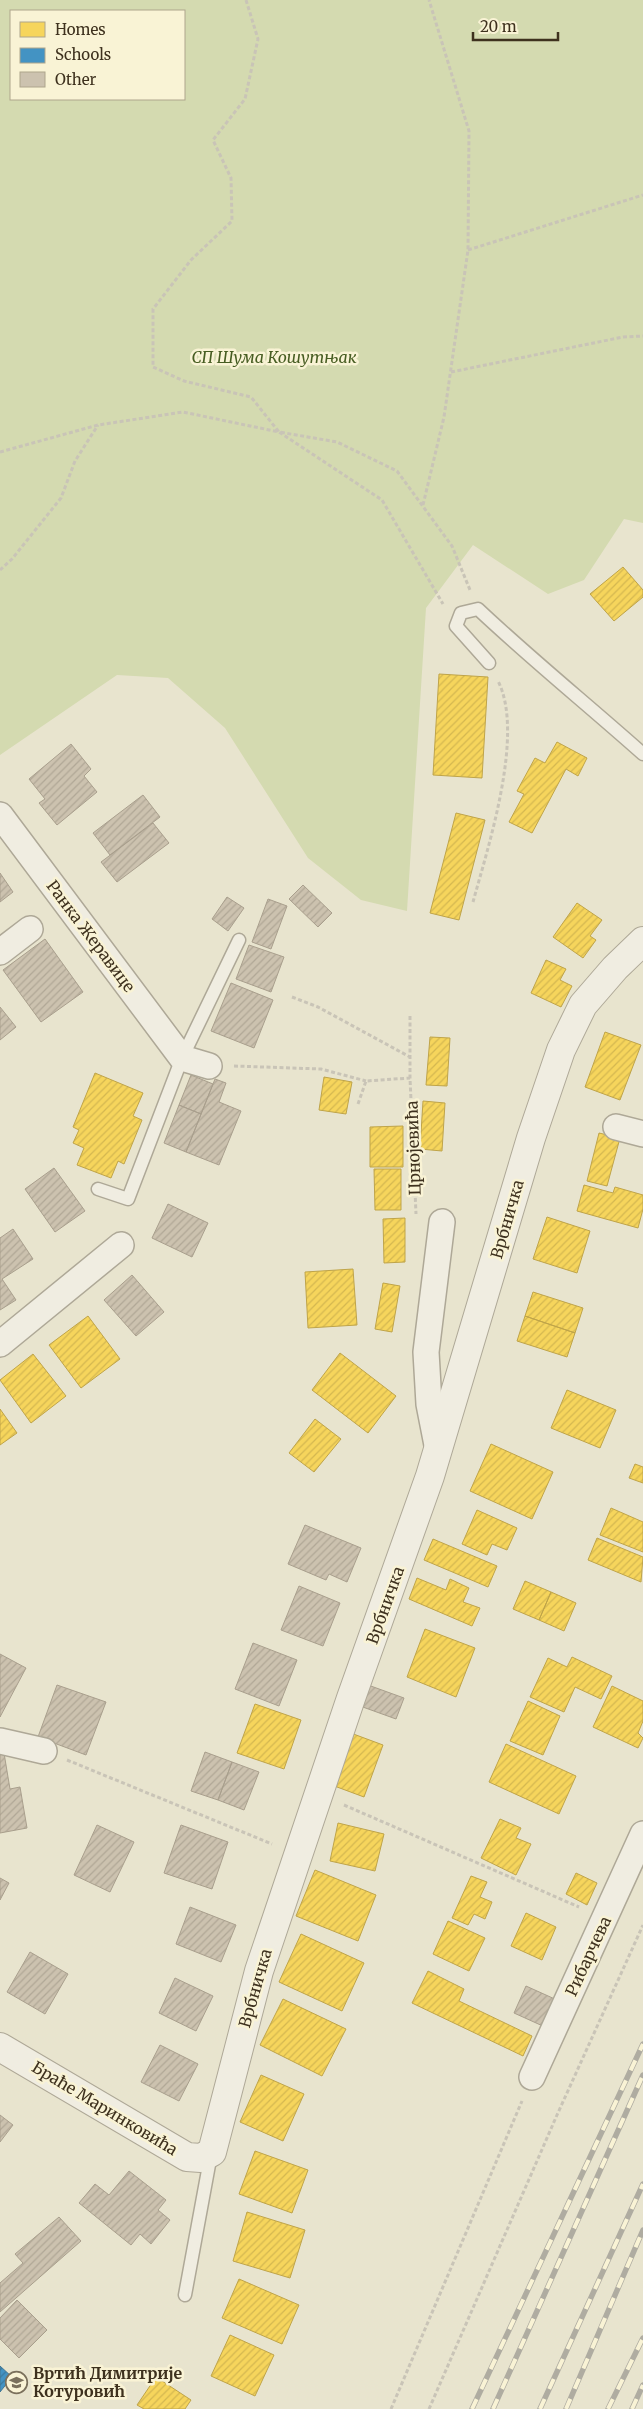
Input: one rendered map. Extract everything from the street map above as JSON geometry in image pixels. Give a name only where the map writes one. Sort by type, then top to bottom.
[{"type":"street","name":"Ранка Жеравице","points":[[0,815],[182,1058]]},
{"type":"street","points":[[0,952],[30,929]]},
{"type":"street","name":"Врбничка","points":[[212,2152],[259,1970],[438,1450],[531,1138],[561,1050],[583,1006],[597,988],[643,941]]},
{"type":"street","points":[[182,1058],[209,1066]]},
{"type":"street","points":[[616,1127],[643,1134]]},
{"type":"street","points":[[438,1450],[429,1404],[426,1352],[442,1222]]},
{"type":"street","points":[[0,1344],[121,1245]]},
{"type":"street","points":[[0,1741],[44,1751]]},
{"type":"street","name":"Рибарчева","points":[[532,2077],[606,1919],[643,1834]]},
{"type":"street","name":"Браће Маринковића","points":[[0,2047],[187,2157],[201,2158],[212,2152]]},
{"type":"lane","points":[[489,663],[456,626],[461,613],[478,609],[522,650],[561,681],[643,754]]},
{"type":"lane","points":[[98,1189],[128,1199],[182,1058],[239,940]]},
{"type":"lane","name":"Врбничка","points":[[185,2295],[212,2152]]},
{"type":"path","points":[[246,0],[258,40],[245,99],[213,140],[231,178],[232,221],[191,260],[153,309],[153,366],[184,381],[250,397],[279,432],[382,500],[456,626]]},
{"type":"path","points":[[423,506],[444,417],[468,250],[470,131],[430,0]]},
{"type":"path","points":[[468,250],[643,195]]},
{"type":"path","points":[[451,372],[623,337],[643,336]]},
{"type":"path","points":[[0,452],[98,425],[183,412],[337,442],[397,471],[452,546],[478,609]]},
{"type":"path","points":[[0,570],[12,559],[62,498],[75,461],[98,425]]},
{"type":"path","points":[[472,902],[488,847],[506,770],[507,726],[504,693],[489,663]]},
{"type":"path","points":[[292,998],[318,1007],[410,1057]]},
{"type":"path","points":[[410,1016],[410,1078]]},
{"type":"path","name":"Црнојевића","points":[[209,1066],[321,1069],[366,1081],[410,1078],[418,1221]]},
{"type":"path","points":[[358,1104],[366,1081]]},
{"type":"path","points":[[44,1751],[251,1837]]},
{"type":"path","points":[[318,1794],[459,1853],[606,1919]]},
{"type":"path","points":[[429,2409],[541,2152],[643,1926]]},
{"type":"path","points":[[391,2409],[532,2077]]},
{"type":"green space","name":"СП Шума Кошутњак","points":[[0,0],[643,0],[643,523],[624,519],[584,580],[548,594],[473,545],[426,608],[407,911],[361,900],[308,858],[225,728],[168,678],[117,675],[0,755]]},
{"type":"building: Homes","points":[[623,567],[643,590],[643,597],[614,621],[590,594]]},
{"type":"building: Homes","points":[[439,674],[488,677],[482,778],[433,775]]},
{"type":"building: Homes","points":[[557,742],[587,758],[578,776],[566,769],[532,833],[509,822],[524,794],[517,791],[535,758],[545,763]]},
{"type":"building: Homes","points":[[456,813],[485,820],[459,920],[430,913]]},
{"type":"building: Homes","points":[[577,903],[602,920],[590,936],[596,940],[583,958],[553,937]]},
{"type":"building: Homes","points":[[546,960],[566,969],[560,980],[572,986],[561,1007],[531,993]]},
{"type":"building: Homes","points":[[605,1032],[641,1045],[620,1100],[585,1087]]},
{"type":"building: Homes","points":[[430,1037],[450,1038],[447,1086],[426,1085]]},
{"type":"building: Homes","points":[[95,1073],[143,1093],[133,1116],[142,1120],[124,1164],[118,1161],[111,1178],[77,1165],[84,1148],[73,1143],[79,1130],[73,1127]]},
{"type":"building: Homes","points":[[324,1077],[352,1082],[346,1114],[319,1110]]},
{"type":"building: Homes","points":[[423,1101],[445,1103],[442,1151],[420,1149]]},
{"type":"building: Homes","points":[[403,1126],[403,1167],[370,1167],[370,1127]]},
{"type":"building: Homes","points":[[599,1133],[620,1138],[607,1186],[587,1181]]},
{"type":"building: Homes","points":[[374,1169],[401,1169],[401,1210],[375,1210]]},
{"type":"building: Homes","points":[[584,1185],[613,1193],[615,1187],[643,1195],[643,1209],[638,1228],[577,1211]]},
{"type":"building: Homes","points":[[547,1217],[590,1231],[577,1273],[533,1259]]},
{"type":"building: Homes","points":[[405,1218],[405,1262],[384,1263],[383,1219]]},
{"type":"building: Homes","points":[[353,1269],[357,1325],[308,1328],[305,1272]]},
{"type":"building: Homes","points":[[383,1283],[400,1286],[392,1332],[375,1329]]},
{"type":"building: Homes","points":[[533,1292],[583,1308],[575,1333],[525,1316]]},
{"type":"building: Homes","points":[[88,1316],[120,1359],[81,1388],[49,1345]]},
{"type":"building: Homes","points":[[525,1316],[575,1333],[567,1357],[517,1341]]},
{"type":"building: Homes","points":[[340,1353],[396,1396],[368,1433],[312,1390]]},
{"type":"building: Homes","points":[[33,1354],[66,1396],[31,1423],[0,1380]]},
{"type":"building: Homes","points":[[567,1390],[616,1410],[600,1448],[551,1428]]},
{"type":"building: Homes","points":[[0,1409],[17,1433],[0,1445]]},
{"type":"building: Homes","points":[[315,1419],[341,1439],[314,1472],[289,1453]]},
{"type":"building: Homes","points":[[491,1444],[553,1472],[532,1519],[470,1491]]},
{"type":"building: Homes","points":[[635,1464],[643,1467],[643,1483],[629,1478]]},
{"type":"building: Homes","points":[[611,1508],[643,1522],[643,1552],[600,1535]]},
{"type":"building: Homes","points":[[477,1510],[517,1528],[507,1550],[492,1544],[487,1555],[462,1544]]},
{"type":"building: Homes","points":[[597,1538],[643,1557],[641,1582],[588,1560]]},
{"type":"building: Homes","points":[[433,1539],[497,1566],[488,1587],[424,1560]]},
{"type":"building: Homes","points":[[417,1578],[446,1590],[450,1579],[469,1588],[463,1602],[480,1608],[472,1626],[409,1599]]},
{"type":"building: Homes","points":[[525,1581],[551,1592],[539,1620],[513,1609]]},
{"type":"building: Homes","points":[[551,1592],[576,1603],[564,1631],[539,1620]]},
{"type":"building: Homes","points":[[425,1629],[475,1648],[456,1697],[407,1677]]},
{"type":"building: Homes","points":[[572,1657],[612,1676],[601,1699],[575,1687],[564,1712],[530,1697],[548,1658],[567,1667]]},
{"type":"building: Homes","points":[[612,1686],[643,1701],[643,1721],[638,1733],[643,1738],[638,1748],[593,1727]]},
{"type":"building: Homes","points":[[528,1701],[560,1716],[543,1755],[510,1741]]},
{"type":"building: Homes","points":[[255,1704],[301,1720],[284,1769],[237,1753]]},
{"type":"building: Homes","points":[[348,1732],[383,1745],[364,1797],[329,1784]]},
{"type":"building: Homes","points":[[506,1744],[576,1776],[559,1814],[489,1782]]},
{"type":"building: Homes","points":[[500,1819],[521,1828],[516,1838],[531,1844],[516,1875],[481,1858]]},
{"type":"building: Homes","points":[[338,1823],[384,1834],[375,1871],[330,1861]]},
{"type":"building: Homes","points":[[315,1870],[376,1895],[358,1941],[296,1916]]},
{"type":"building: Homes","points":[[576,1873],[597,1883],[587,1905],[566,1894]]},
{"type":"building: Homes","points":[[471,1876],[487,1882],[480,1897],[492,1902],[485,1919],[474,1914],[468,1925],[452,1918]]},
{"type":"building: Homes","points":[[526,1913],[556,1927],[542,1960],[511,1946]]},
{"type":"building: Homes","points":[[448,1921],[485,1938],[469,1971],[433,1954]]},
{"type":"building: Homes","points":[[301,1934],[364,1963],[342,2011],[279,1982]]},
{"type":"building: Homes","points":[[428,1971],[464,1989],[459,2001],[532,2036],[523,2056],[412,2003]]},
{"type":"building: Homes","points":[[283,1999],[346,2029],[322,2076],[260,2045]]},
{"type":"building: Homes","points":[[261,2075],[304,2094],[283,2141],[240,2122]]},
{"type":"building: Homes","points":[[255,2151],[308,2170],[292,2213],[239,2194]]},
{"type":"building: Homes","points":[[247,2212],[305,2230],[290,2278],[233,2261]]},
{"type":"building: Homes","points":[[239,2279],[299,2305],[282,2344],[222,2318]]},
{"type":"building: Homes","points":[[230,2335],[274,2355],[255,2396],[211,2376]]},
{"type":"building: Homes","points":[[156,2377],[191,2400],[185,2409],[144,2409],[137,2405]]},
{"type":"building: Schools","points":[[0,2366],[12,2377],[0,2392]]},
{"type":"building: Other","points":[[71,744],[91,769],[84,776],[97,792],[57,825],[39,803],[45,799],[29,779]]},
{"type":"building: Other","points":[[143,795],[160,817],[110,855],[93,833]]},
{"type":"building: Other","points":[[153,823],[169,843],[117,882],[101,862]]},
{"type":"building: Other","points":[[0,873],[13,892],[0,902]]},
{"type":"building: Other","points":[[303,885],[332,913],[318,927],[289,899]]},
{"type":"building: Other","points":[[227,897],[244,908],[228,931],[212,919]]},
{"type":"building: Other","points":[[268,899],[287,906],[271,949],[252,942]]},
{"type":"building: Other","points":[[45,939],[83,992],[41,1022],[3,970]]},
{"type":"building: Other","points":[[249,945],[284,957],[271,992],[236,979]]},
{"type":"building: Other","points":[[231,983],[273,1000],[254,1048],[211,1031]]},
{"type":"building: Other","points":[[0,1007],[16,1027],[0,1040]]},
{"type":"building: Other","points":[[191,1075],[213,1084],[201,1114],[179,1105]]},
{"type":"building: Other","points":[[215,1079],[226,1083],[219,1102],[241,1111],[219,1165],[186,1152]]},
{"type":"building: Other","points":[[179,1105],[201,1114],[186,1152],[164,1143]]},
{"type":"building: Other","points":[[54,1168],[85,1211],[55,1232],[25,1189]]},
{"type":"building: Other","points":[[168,1204],[208,1223],[192,1257],[152,1238]]},
{"type":"building: Other","points":[[13,1229],[33,1259],[2,1279],[16,1300],[0,1310],[0,1238]]},
{"type":"building: Other","points":[[132,1275],[164,1312],[136,1336],[104,1300]]},
{"type":"building: Other","points":[[305,1525],[361,1548],[347,1582],[329,1574],[326,1580],[288,1564]]},
{"type":"building: Other","points":[[299,1586],[340,1603],[323,1646],[281,1630]]},
{"type":"building: Other","points":[[253,1643],[297,1660],[279,1706],[235,1689]]},
{"type":"building: Other","points":[[0,1654],[26,1668],[0,1717]]},
{"type":"building: Other","points":[[57,1685],[106,1702],[86,1755],[38,1737]]},
{"type":"building: Other","points":[[368,1685],[404,1698],[396,1719],[360,1706]]},
{"type":"building: Other","points":[[205,1752],[232,1762],[218,1800],[191,1791]]},
{"type":"building: Other","points":[[4,1753],[10,1789],[20,1787],[27,1828],[0,1833],[0,1754]]},
{"type":"building: Other","points":[[232,1762],[259,1772],[244,1810],[218,1800]]},
{"type":"building: Other","points":[[97,1825],[134,1842],[110,1892],[74,1875]]},
{"type":"building: Other","points":[[181,1825],[228,1842],[212,1889],[164,1873]]},
{"type":"building: Other","points":[[0,1878],[9,1883],[0,1900]]},
{"type":"building: Other","points":[[190,1907],[236,1925],[221,1962],[176,1944]]},
{"type":"building: Other","points":[[30,1952],[68,1974],[45,2014],[7,1992]]},
{"type":"building: Other","points":[[175,1978],[213,1996],[196,2031],[159,2013]]},
{"type":"building: Other","points":[[526,1986],[557,2000],[545,2027],[514,2013]]},
{"type":"building: Other","points":[[160,2045],[198,2064],[179,2101],[141,2082]]},
{"type":"building: Other","points":[[0,2115],[13,2125],[0,2142]]},
{"type":"building: Other","points":[[129,2171],[166,2200],[158,2210],[170,2220],[151,2244],[140,2234],[131,2245],[79,2203],[95,2184],[109,2195]]},
{"type":"building: Other","points":[[59,2217],[81,2241],[0,2312],[0,2283],[23,2263],[15,2254]]},
{"type":"building: Other","points":[[17,2300],[47,2330],[19,2358],[0,2339],[0,2318]]},
{"type":"railway","points":[[472,2409],[643,2044]]},
{"type":"railway","points":[[493,2409],[643,2075]]},
{"type":"railway","points":[[540,2409],[643,2184]]},
{"type":"railway","points":[[566,2409],[643,2230]]},
{"type":"railway","points":[[608,2409],[643,2338]]},
{"type":"railway","points":[[632,2409],[643,2385]]},
{"type":"place","name":"Вртић Димитрије Котуровић","points":[[17,2382]]}]
